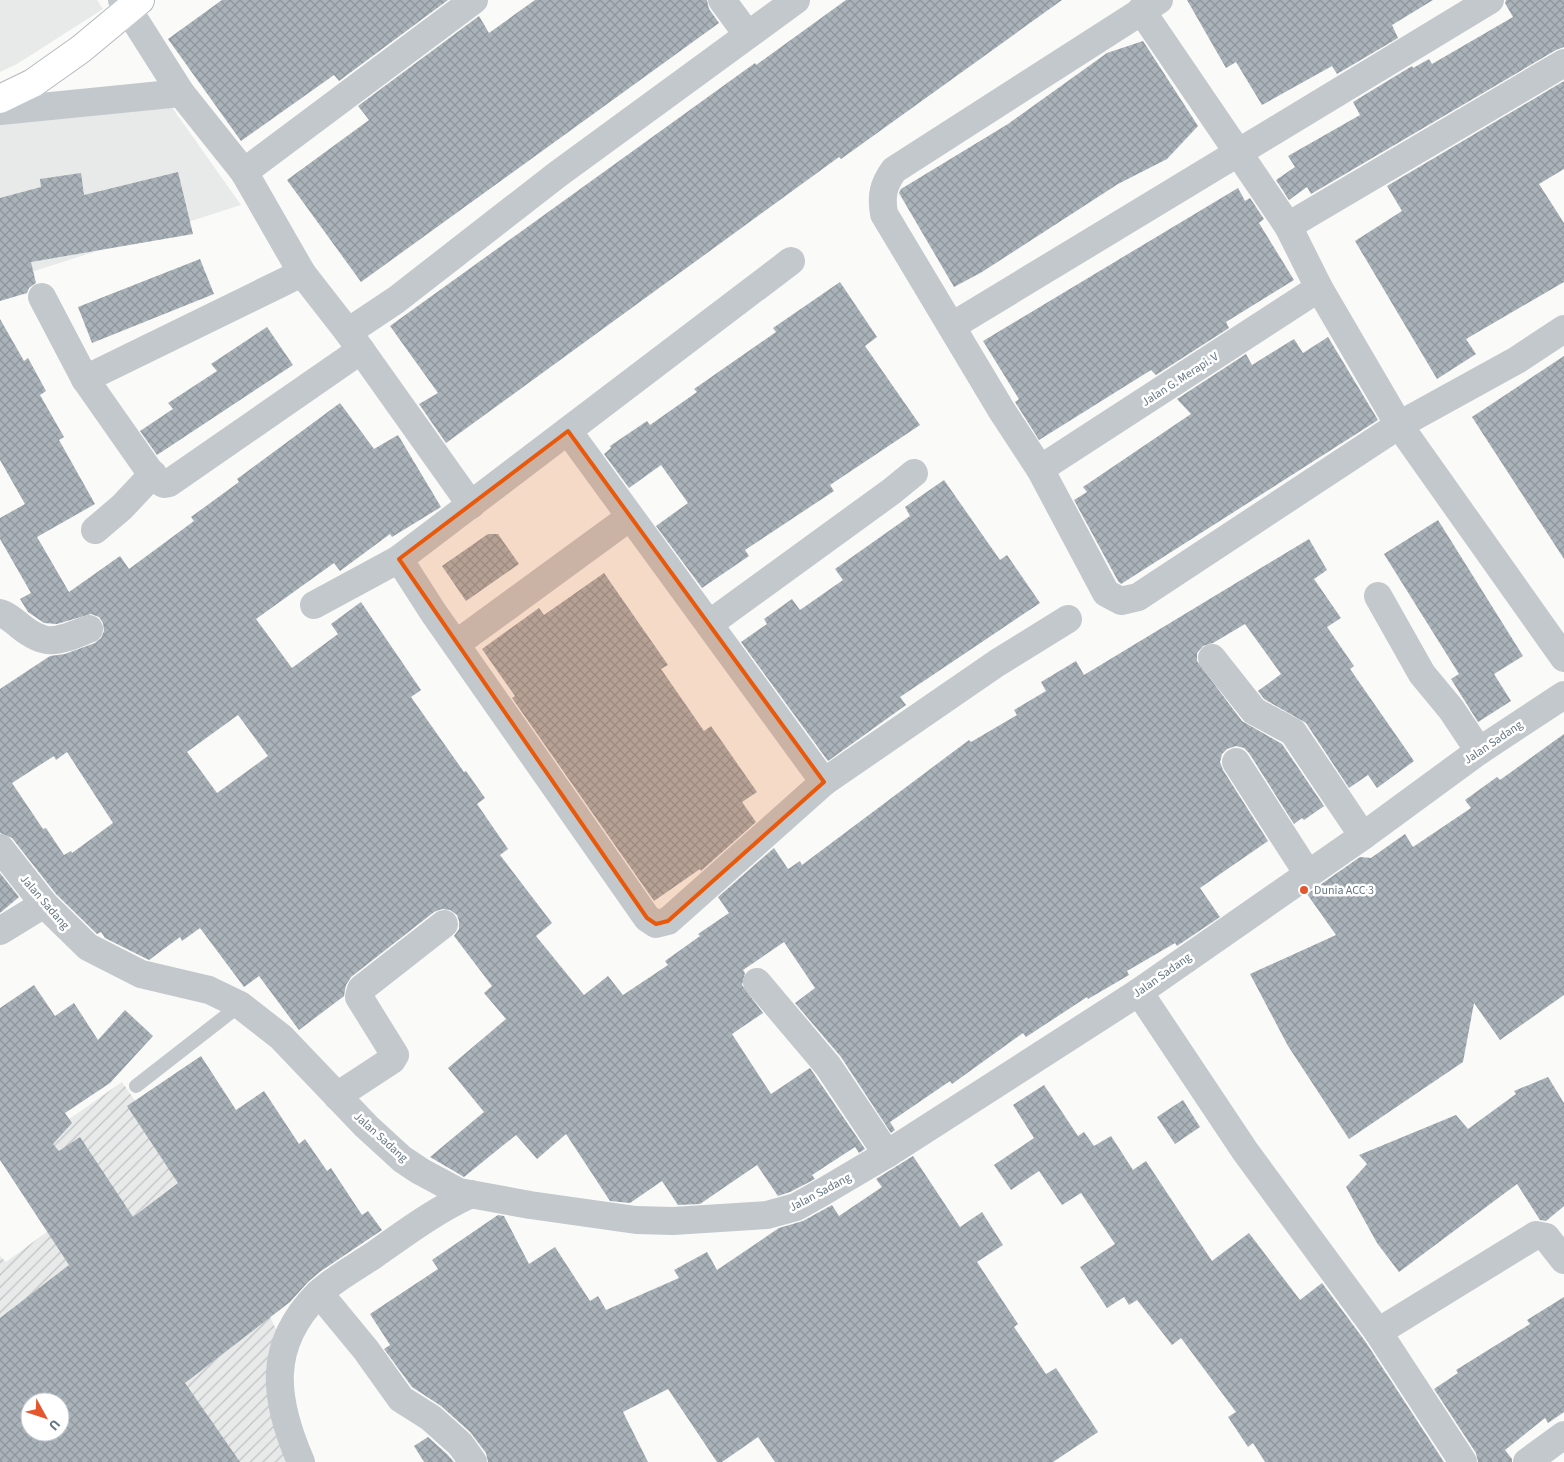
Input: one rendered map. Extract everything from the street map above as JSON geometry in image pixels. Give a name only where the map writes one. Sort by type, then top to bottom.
[{"type":"main road","points":[[0,99],[41,78],[81,49],[130,3]]},
{"type":"street","points":[[244,172],[474,0]]},
{"type":"street","points":[[722,0],[747,34]]},
{"type":"street","points":[[42,298],[85,379],[159,483],[169,483],[354,341],[396,300],[558,174],[796,0]]},
{"type":"street","points":[[952,326],[1490,0]]},
{"type":"street","points":[[130,3],[181,92],[244,172],[302,273],[354,341],[471,506]]},
{"type":"street","points":[[1564,329],[1517,360],[1399,425],[1138,597],[1121,601],[1106,593],[1040,469],[1002,411],[884,214],[882,194],[894,170],[1150,5],[1237,152],[1288,226],[1320,288],[1399,425],[1564,658]]},
{"type":"street","points":[[1288,226],[1564,63]]},
{"type":"street","points":[[0,110],[181,92]]},
{"type":"street","points":[[314,605],[398,559],[471,506],[791,261]]},
{"type":"street","points":[[85,379],[302,273]]},
{"type":"street","name":"Jalan G. Merapi. V","points":[[1040,469],[1320,288]]},
{"type":"street","points":[[568,431],[824,782]]},
{"type":"street","points":[[709,624],[914,473]]},
{"type":"street","points":[[95,530],[122,507],[152,474]]},
{"type":"street","points":[[456,644],[630,517]]},
{"type":"street","points":[[398,559],[647,918],[656,924],[668,921],[824,782],[998,662],[1068,619]]},
{"type":"street","points":[[1378,596],[1422,674],[1451,709],[1480,751]]},
{"type":"street","points":[[0,613],[11,618],[33,636],[46,641],[69,637],[89,629]]},
{"type":"street","points":[[1212,658],[1254,711],[1276,721],[1293,732],[1363,836]]},
{"type":"street","name":"Jalan Sadang","points":[[0,848],[44,904],[88,947],[141,974],[209,990],[240,1005],[281,1037],[337,1096],[402,1159],[445,1185],[470,1194],[636,1220],[673,1221],[767,1215],[796,1207],[887,1154],[1139,992],[1363,836],[1480,751],[1564,695]]},
{"type":"street","points":[[1236,762],[1308,874]]},
{"type":"street","points":[[0,931],[44,904]]},
{"type":"street","points":[[337,1096],[392,1060],[394,1055],[359,997],[360,989],[444,924]]},
{"type":"street","points":[[757,982],[828,1066],[887,1154]]},
{"type":"street","points":[[1139,992],[1245,1151],[1378,1332],[1463,1462]]},
{"type":"street","points":[[301,1462],[283,1417],[279,1392],[280,1368],[290,1330],[319,1293],[430,1216],[470,1194]]},
{"type":"street","points":[[1378,1332],[1536,1235],[1546,1237],[1564,1260]]},
{"type":"street","points":[[319,1293],[366,1350],[401,1399],[431,1418],[460,1444],[473,1462]]},
{"type":"street","points":[[1527,1462],[1564,1435]]},
{"type":"lane","points":[[136,1086],[240,1005]]},
{"type":"highlighted area","points":[[568,431],[824,782],[668,921],[656,924],[647,918],[399,559]]},
{"type":"shaded area","points":[[0,0],[97,0],[103,9],[17,64],[0,72]]},
{"type":"shaded area","points":[[166,99],[241,205],[0,282],[0,122]]},
{"type":"shaded area","points":[[122,1082],[241,1253],[284,1347],[296,1462],[0,1462],[0,1256],[6,1262],[63,1220],[28,1148]]},
{"type":"building","points":[[222,0],[448,0],[339,81],[334,75],[241,141],[168,39]]},
{"type":"building","points":[[535,0],[707,0],[709,9],[719,23],[361,282],[287,180],[369,120],[358,106],[479,16],[489,33]]},
{"type":"building","points":[[846,0],[1062,0],[841,159],[839,157],[446,443],[419,404],[438,393],[390,326],[755,63],[756,65]]},
{"type":"building","points":[[1187,0],[1433,0],[1392,25],[1398,38],[1337,74],[1332,66],[1262,105],[1236,62],[1226,68]]},
{"type":"building","points":[[1506,0],[1564,0],[1564,47],[1311,194],[1307,187],[1289,200],[1276,180],[1295,167],[1288,156],[1360,115],[1353,102],[1412,66],[1413,68],[1429,59],[1432,64],[1513,17],[1505,3]]},
{"type":"building","points":[[1143,41],[1198,126],[1167,159],[1118,184],[982,272],[954,287],[899,193],[901,189],[1008,124],[1107,53]]},
{"type":"building","points":[[1564,81],[1564,169],[1539,184],[1564,223],[1564,282],[1466,339],[1476,354],[1437,379],[1355,241],[1402,211],[1387,186]]},
{"type":"building","points":[[178,172],[193,234],[31,262],[36,283],[29,288],[27,293],[0,301],[0,198],[41,187],[40,179],[81,173],[84,195]]},
{"type":"building","points":[[1238,188],[1245,201],[1250,198],[1264,219],[1259,223],[1294,280],[1226,322],[1229,328],[1156,375],[1151,370],[1039,440],[1015,402],[1019,399],[983,341]]},
{"type":"building","points":[[200,259],[214,294],[92,343],[78,307]]},
{"type":"building","points":[[840,282],[877,337],[865,346],[920,425],[830,485],[834,491],[745,550],[749,556],[702,588],[656,526],[688,503],[661,465],[629,488],[604,454],[611,448],[610,446],[647,421],[650,425],[697,392],[694,389],[776,332],[773,328]]},
{"type":"building","points":[[0,319],[24,361],[28,358],[46,391],[40,395],[64,437],[59,440],[95,504],[37,537],[69,592],[120,556],[129,569],[194,521],[191,517],[239,482],[237,479],[340,403],[374,449],[398,435],[441,507],[392,537],[390,534],[340,571],[334,563],[256,619],[292,668],[338,634],[331,624],[361,602],[421,690],[411,697],[464,772],[466,771],[485,798],[477,804],[508,849],[500,855],[552,923],[536,936],[584,995],[608,976],[623,995],[668,965],[665,961],[700,936],[698,934],[729,913],[718,897],[774,848],[788,869],[800,861],[802,865],[969,740],[971,742],[1017,715],[1014,710],[1046,691],[1041,682],[1076,661],[1084,675],[1309,539],[1327,570],[1314,579],[1341,618],[1327,627],[1354,666],[1350,669],[1414,761],[1377,788],[1368,775],[1349,788],[1306,723],[1264,699],[1258,691],[1281,674],[1245,624],[1213,643],[1203,646],[1197,653],[1197,661],[1242,721],[1282,744],[1324,806],[1304,820],[1302,818],[1294,824],[1244,748],[1236,746],[1227,749],[1222,754],[1220,762],[1223,770],[1268,841],[1200,888],[1220,917],[1177,946],[1175,943],[1127,971],[1129,975],[1088,999],[1087,997],[1026,1037],[1023,1033],[952,1084],[950,1081],[890,1122],[895,1130],[891,1133],[841,1057],[795,1003],[815,988],[784,942],[743,970],[745,973],[742,985],[763,1013],[732,1034],[771,1094],[810,1068],[865,1149],[859,1153],[855,1147],[812,1175],[815,1179],[790,1192],[778,1196],[757,1165],[700,1204],[678,1205],[662,1181],[630,1203],[610,1201],[566,1134],[537,1159],[516,1135],[464,1177],[430,1157],[484,1112],[448,1068],[506,1019],[484,993],[492,986],[454,936],[459,929],[457,915],[450,910],[442,909],[434,912],[351,977],[346,985],[344,996],[299,1030],[259,976],[244,987],[200,928],[182,941],[180,937],[149,960],[105,938],[101,932],[97,934],[56,894],[12,838],[0,833],[0,689],[50,656],[65,654],[95,643],[101,638],[104,631],[103,623],[99,617],[91,614],[57,624],[44,623],[28,612],[20,599],[31,593],[0,539],[0,518],[25,504],[0,460]],"holes":[[[238,715],[268,756],[217,793],[187,752]],[[67,752],[113,823],[72,853],[71,851],[64,855],[46,828],[43,829],[12,783],[54,756],[56,760]]]},
{"type":"building","points":[[267,327],[293,365],[157,455],[140,431],[173,409],[168,403],[217,371],[211,364]]},
{"type":"building","points":[[1328,337],[1378,420],[1121,584],[1074,500],[1087,492],[1083,487],[1191,414],[1177,399],[1246,354],[1252,365],[1294,339],[1303,353]]},
{"type":"building","points":[[1564,356],[1564,559],[1472,417]]},
{"type":"building","points":[[944,480],[1000,560],[1007,555],[1040,603],[900,697],[906,705],[828,761],[741,642],[767,624],[764,619],[792,599],[800,610],[843,580],[835,569],[910,516],[905,507]]},
{"type":"building","points":[[1438,520],[1523,656],[1494,674],[1511,701],[1478,722],[1451,679],[1459,674],[1384,554]]},
{"type":"building","points":[[488,534],[498,534],[519,564],[466,601],[442,566]]},
{"type":"building","points":[[604,573],[668,665],[661,669],[704,731],[711,726],[757,792],[742,802],[756,822],[701,871],[700,869],[654,901],[512,698],[515,696],[482,649],[539,608],[544,615]]},
{"type":"building","points":[[1564,734],[1564,995],[1500,1040],[1474,1003],[1463,1062],[1349,1139],[1288,1046],[1250,974],[1336,935],[1307,894],[1360,857],[1371,858],[1405,834],[1413,847],[1471,808],[1465,800],[1497,777],[1500,780]]},
{"type":"building","points":[[0,873],[19,897],[0,913]]},
{"type":"building","points":[[34,985],[55,1016],[74,1003],[98,1040],[125,1010],[153,1036],[110,1083],[65,1113],[72,1123],[53,1144],[59,1151],[80,1137],[133,1217],[178,1183],[127,1106],[201,1056],[236,1110],[264,1091],[299,1144],[305,1139],[327,1171],[331,1168],[362,1215],[368,1211],[382,1230],[321,1271],[290,1302],[185,1383],[240,1462],[0,1462],[0,1318],[69,1265],[0,1160],[0,1008]]},
{"type":"building","points":[[1548,1077],[1564,1103],[1564,1206],[1546,1221],[1540,1220],[1517,1184],[1399,1272],[1377,1243],[1346,1187],[1367,1164],[1359,1155],[1456,1115],[1468,1129],[1516,1094],[1514,1091]]},
{"type":"building","points":[[1044,1085],[1078,1136],[1084,1132],[1094,1146],[1111,1136],[1133,1170],[1146,1161],[1212,1261],[1249,1233],[1300,1300],[1322,1283],[1365,1341],[1444,1462],[1265,1462],[1253,1443],[1248,1447],[1228,1417],[1236,1412],[1181,1338],[1172,1345],[1137,1300],[1129,1305],[1124,1297],[1107,1308],[1080,1267],[1115,1244],[1081,1193],[1062,1205],[1039,1171],[1011,1190],[994,1165],[1034,1138],[1013,1105]]},
{"type":"building","points":[[1183,1100],[1200,1127],[1175,1144],[1157,1117]]},
{"type":"building","points":[[913,1156],[960,1227],[982,1212],[1003,1245],[977,1262],[1018,1324],[1014,1327],[1046,1374],[1056,1368],[1098,1432],[1053,1462],[775,1462],[758,1437],[722,1462],[717,1462],[668,1389],[623,1412],[648,1462],[488,1462],[486,1453],[470,1432],[441,1406],[412,1387],[384,1349],[390,1345],[370,1314],[438,1269],[432,1260],[498,1215],[504,1216],[529,1264],[555,1247],[590,1301],[598,1296],[606,1310],[679,1278],[674,1270],[707,1252],[717,1270],[779,1228],[803,1221],[832,1205],[839,1216],[882,1187],[876,1179]]},
{"type":"building","points":[[1564,1297],[1564,1412],[1548,1423],[1545,1418],[1505,1450],[1512,1459],[1512,1462],[1478,1462],[1476,1453],[1434,1389],[1458,1373],[1456,1370],[1530,1324],[1527,1320]]},
{"type":"building","points":[[428,1437],[454,1462],[424,1462],[414,1446]]},
{"type":"place","name":"Dunia ACC 3","points":[[1304,890]]}]
